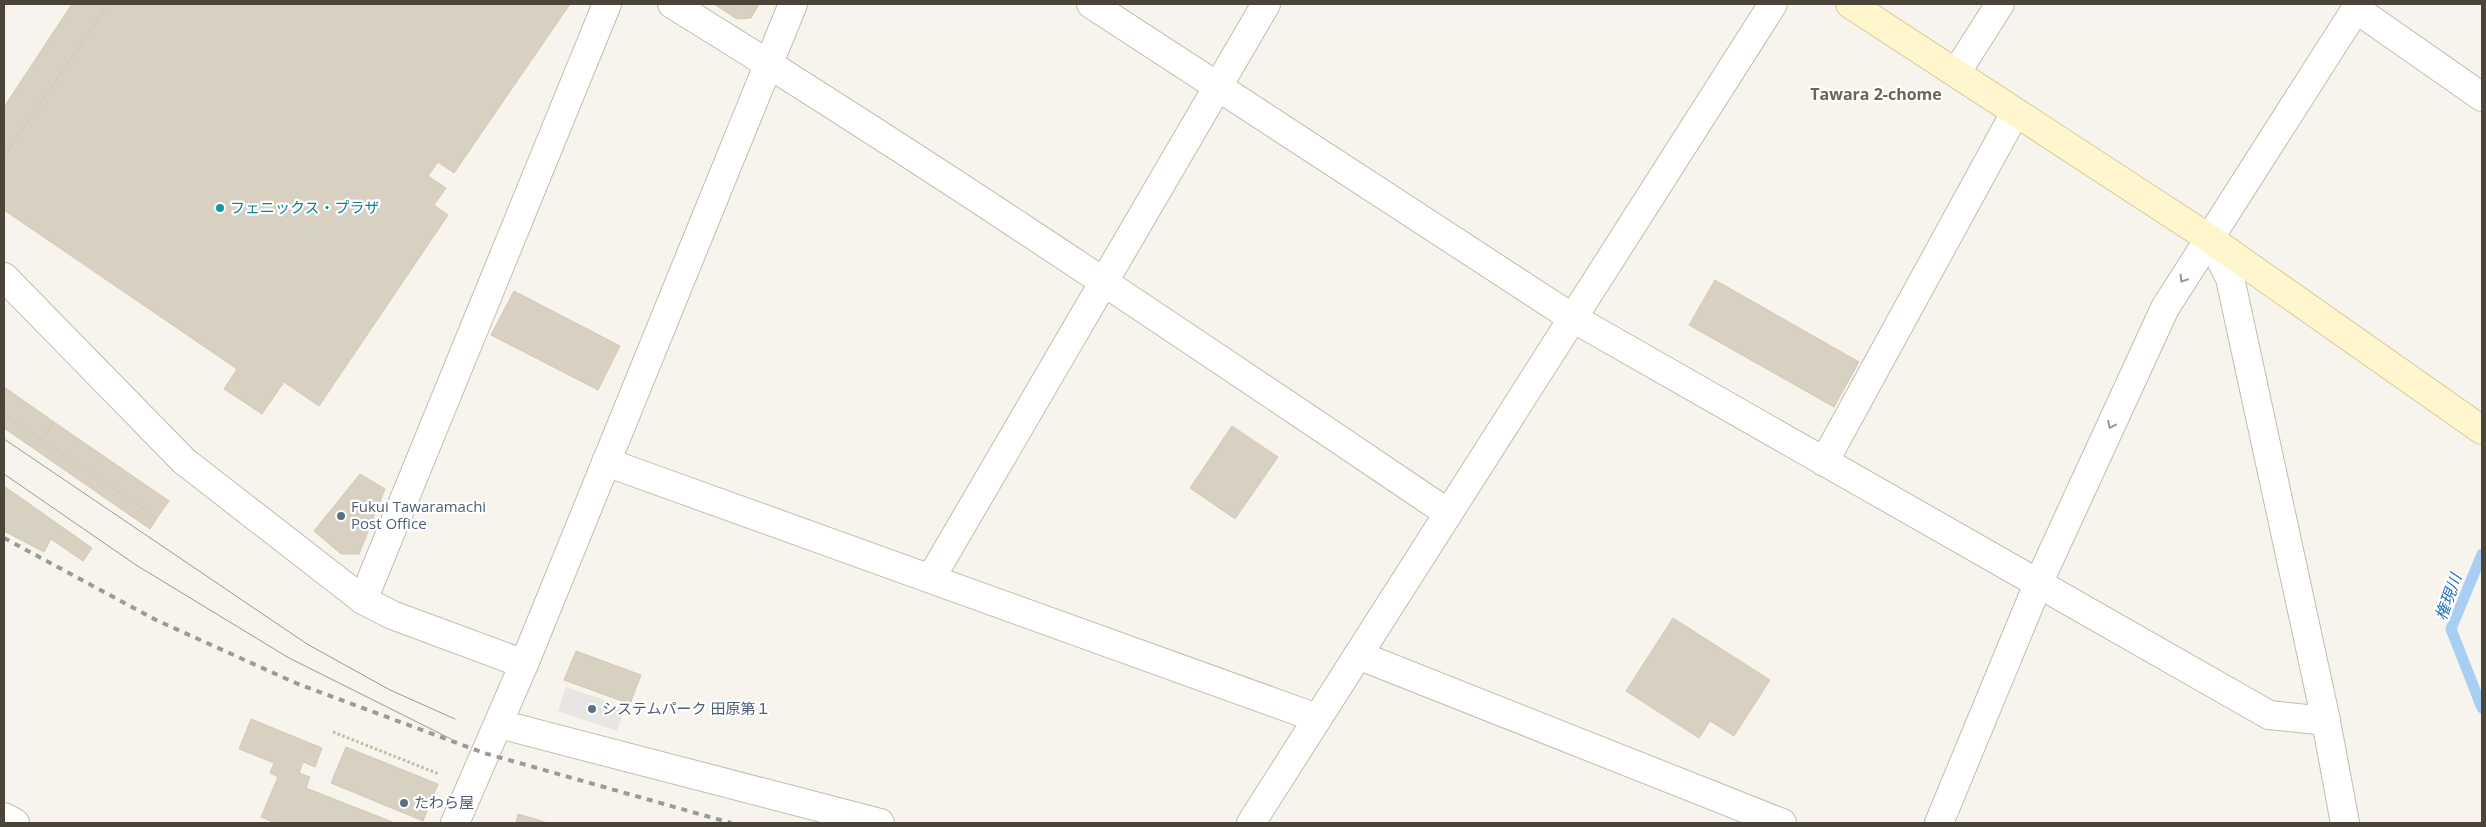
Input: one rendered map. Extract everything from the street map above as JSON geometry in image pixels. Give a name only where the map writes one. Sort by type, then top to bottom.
[{"type":"street","points":[[363,600],[607,4]]},
{"type":"street","points":[[672,4],[769,63],[1103,280],[1448,513]]},
{"type":"street","points":[[456,823],[524,664],[793,4]]},
{"type":"street","points":[[1091,4],[1572,318],[2269,715],[2326,721]]},
{"type":"street","points":[[931,578],[1216,85],[1266,4]]},
{"type":"street","points":[[1251,823],[1773,4]]},
{"type":"street","points":[[1850,4],[2210,239],[2482,430]]},
{"type":"street","points":[[1956,73],[2000,4]]},
{"type":"street","points":[[1939,823],[2038,584],[2165,308],[2358,6],[2482,97]]},
{"type":"street","points":[[1824,462],[2015,113]]},
{"type":"street","points":[[2210,239],[2230,278],[2326,721],[2346,823]]},
{"type":"street","points":[[4,277],[184,461],[363,600],[392,615],[524,664]]},
{"type":"street","points":[[606,462],[1317,718]]},
{"type":"street","points":[[1358,655],[1782,823]]},
{"type":"street","points":[[499,724],[880,823]]},
{"type":"street","points":[[4,818],[15,823]]},
{"type":"path","points":[[333,732],[442,775]]},
{"type":"shaded area","name":"システムパーク 田原第１","points":[[566,687],[625,707],[617,731],[558,711]]},
{"type":"building","points":[[72,4],[108,4],[4,157],[4,107]]},
{"type":"building","name":"フェニックス・プラザ","points":[[108,4],[570,4],[454,173],[438,162],[428,176],[446,188],[434,205],[448,215],[319,406],[284,382],[262,414],[224,389],[237,369],[4,210],[4,157]]},
{"type":"building","points":[[714,4],[759,4],[751,18],[737,19]]},
{"type":"building","points":[[1715,280],[1859,362],[1834,407],[1689,325]]},
{"type":"building","points":[[514,291],[620,346],[598,390],[491,335]]},
{"type":"building","points":[[4,387],[54,422],[42,440],[4,414]]},
{"type":"building","points":[[4,414],[157,518],[150,529],[4,428]]},
{"type":"building","points":[[54,422],[169,501],[157,518],[42,440]]},
{"type":"building","points":[[1232,426],[1278,457],[1235,519],[1190,488]]},
{"type":"building","points":[[360,474],[385,489],[359,554],[341,554],[314,531]]},
{"type":"building","points":[[4,486],[92,548],[83,561],[51,539],[44,552],[4,531]]},
{"type":"building","points":[[1673,618],[1770,680],[1734,736],[1710,721],[1699,738],[1626,691]]},
{"type":"building","points":[[576,651],[641,675],[630,704],[564,680]]},
{"type":"building","points":[[251,719],[322,748],[315,767],[303,762],[299,773],[310,777],[306,788],[395,823],[275,823],[261,817],[278,777],[270,773],[274,763],[239,749]]},
{"type":"building","name":"たわら屋","points":[[346,747],[438,784],[423,821],[331,783]]},
{"type":"building","points":[[518,814],[548,823],[516,823]]},
{"type":"waterway","name":"権現川","points":[[2482,554],[2451,629],[2482,708]]},
{"type":"tram line","points":[[4,439],[307,644],[390,690],[455,719]]},
{"type":"tram line","points":[[4,474],[136,565],[289,658],[451,739]]},
{"type":"railway","points":[[4,538],[156,620],[298,684],[484,753],[731,823]]},
{"type":"place","name":"フェニックス・プラザ","points":[[220,208]]},
{"type":"place","name":"Fukui Tawaramachi Post Office","points":[[341,516]]},
{"type":"place","name":"システムパーク 田原第１","points":[[592,709]]},
{"type":"place","name":"たわら屋","points":[[404,803]]},
{"type":"district","name":"Tawara 2-chome","points":[[1876,94]]}]
